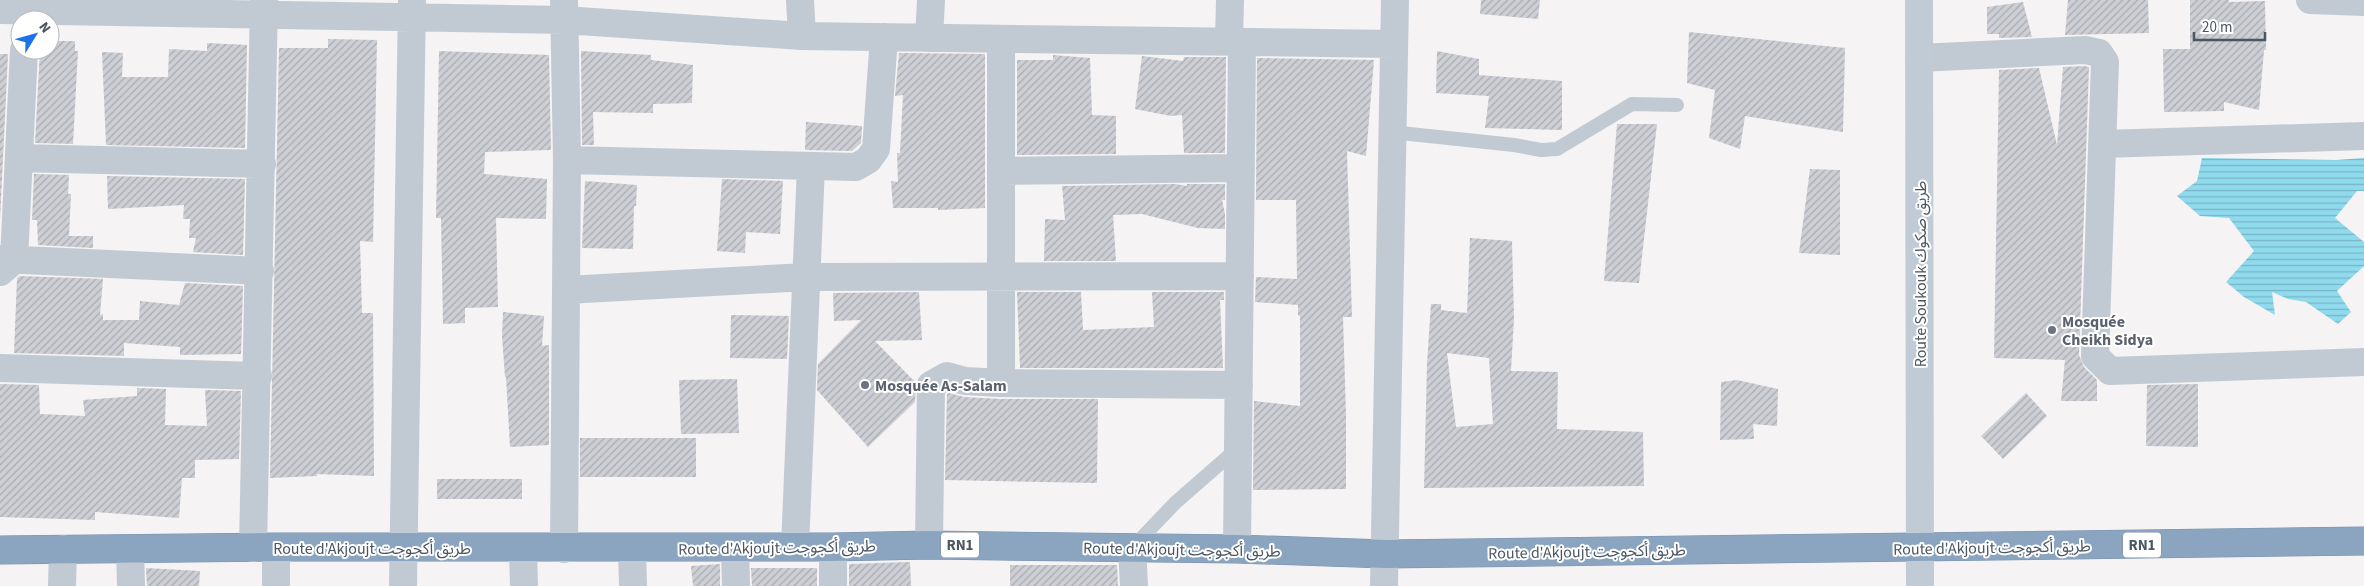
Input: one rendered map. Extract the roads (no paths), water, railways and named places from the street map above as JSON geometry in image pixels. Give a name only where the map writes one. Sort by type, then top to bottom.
[{"type":"highway","name":"Route d'Akjoujt طريق أكجوجت","points":[[0,550],[265,548],[564,549],[929,545],[1237,549],[1385,554],[2364,541]]},
{"type":"street","points":[[800,0],[802,36]]},
{"type":"street","points":[[929,38],[931,0]]},
{"type":"street","points":[[1230,0],[1235,42],[1241,168],[1237,549]]},
{"type":"street","points":[[1384,586],[1392,44],[1395,0]]},
{"type":"street","name":"Route Soukouk طريق صكوك","points":[[1919,0],[1920,586]]},
{"type":"street","points":[[2310,0],[2364,2]]},
{"type":"street","points":[[60,13],[264,8],[564,10],[802,36],[1392,44]]},
{"type":"street","points":[[264,8],[258,376],[265,548],[276,586]]},
{"type":"street","points":[[403,586],[412,8]]},
{"type":"street","points":[[564,10],[567,160],[564,549]]},
{"type":"street","points":[[567,160],[856,167],[868,160],[876,149],[884,37]]},
{"type":"street","points":[[1001,383],[1002,39]]},
{"type":"street","points":[[1919,58],[2085,50],[2099,53],[2104,62],[2095,356],[2101,364],[2110,370],[2364,362]]},
{"type":"street","points":[[24,60],[19,158],[4,264],[260,271]]},
{"type":"street","points":[[2102,144],[2364,136]]},
{"type":"street","points":[[19,158],[262,164]]},
{"type":"street","points":[[794,547],[811,166]]},
{"type":"street","points":[[1002,172],[1241,168]]},
{"type":"street","points":[[566,290],[806,277],[1240,276]]},
{"type":"street","points":[[0,368],[258,376]]},
{"type":"street","points":[[929,545],[931,384],[947,376],[965,381],[1001,383],[1239,385]]},
{"type":"street","points":[[833,547],[833,586]]},
{"type":"street","points":[[632,548],[633,586]]},
{"type":"street","points":[[735,548],[736,586]]},
{"type":"street","points":[[1132,548],[1134,586]]},
{"type":"street","points":[[62,586],[63,549]]},
{"type":"street","points":[[130,549],[131,586]]},
{"type":"street","points":[[523,549],[524,586]]},
{"type":"lane","points":[[1391,132],[1514,145],[1542,150],[1557,149],[1632,104],[1676,105]]},
{"type":"lane","points":[[1132,548],[1182,497],[1239,446]]},
{"type":"water","points":[[2202,158],[2336,160],[2364,158],[2364,191],[2357,191],[2335,218],[2364,242],[2364,266],[2337,291],[2351,312],[2338,324],[2306,302],[2288,299],[2272,292],[2275,315],[2244,297],[2226,282],[2254,251],[2229,218],[2200,216],[2177,196],[2197,181]]},
{"type":"place","name":"Mosquée Cheikh Sidya","points":[[2052,330]]},
{"type":"place","name":"Mosquée As-Salam","points":[[865,385]]}]
